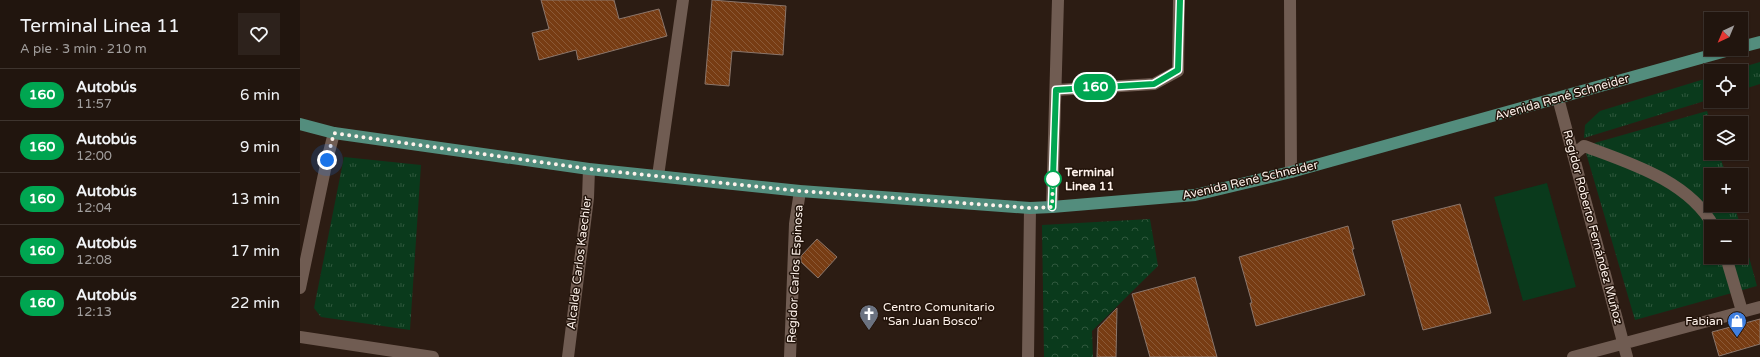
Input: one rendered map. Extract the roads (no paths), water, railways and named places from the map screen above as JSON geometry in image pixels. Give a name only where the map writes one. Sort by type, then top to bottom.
[{"type":"main road","points":[[1748,45],[1760,42]]},
{"type":"main road","name":"Avenida René Schneider","points":[[300,124],[334,133],[589,169],[800,191],[1030,208],[1052,207],[1196,195],[1290,172],[1709,56]]},
{"type":"street","points":[[658,176],[683,0]]},
{"type":"street","points":[[1052,207],[1058,0]]},
{"type":"street","points":[[1056,90],[1154,84],[1178,70],[1180,0]]},
{"type":"street","points":[[1290,0],[1290,172]]},
{"type":"street","name":"Regidor Roberto Fernández Muñoz","points":[[1558,98],[1627,357]]},
{"type":"street","points":[[300,288],[334,133]]},
{"type":"street","points":[[1573,155],[1584,146],[1638,166],[1677,187],[1710,220]]},
{"type":"street","name":"Alcalde Carlos Kaechler","points":[[568,357],[588,198],[589,169]]},
{"type":"street","name":"Regidor Carlos Espinosa","points":[[790,357],[795,224],[800,191]]},
{"type":"street","points":[[1028,357],[1030,208]]},
{"type":"street","points":[[1728,264],[1742,311]]},
{"type":"street","points":[[1573,357],[1760,306]]},
{"type":"street","points":[[300,337],[432,357]]},
{"type":"place","name":"Terminal Linea 11","points":[[1053,179]]},
{"type":"place","name":"Centro Comunitario \"San Juan Bosco\"","points":[[869,331]]},
{"type":"place","name":"Fabian","points":[[1737,338]]}]
